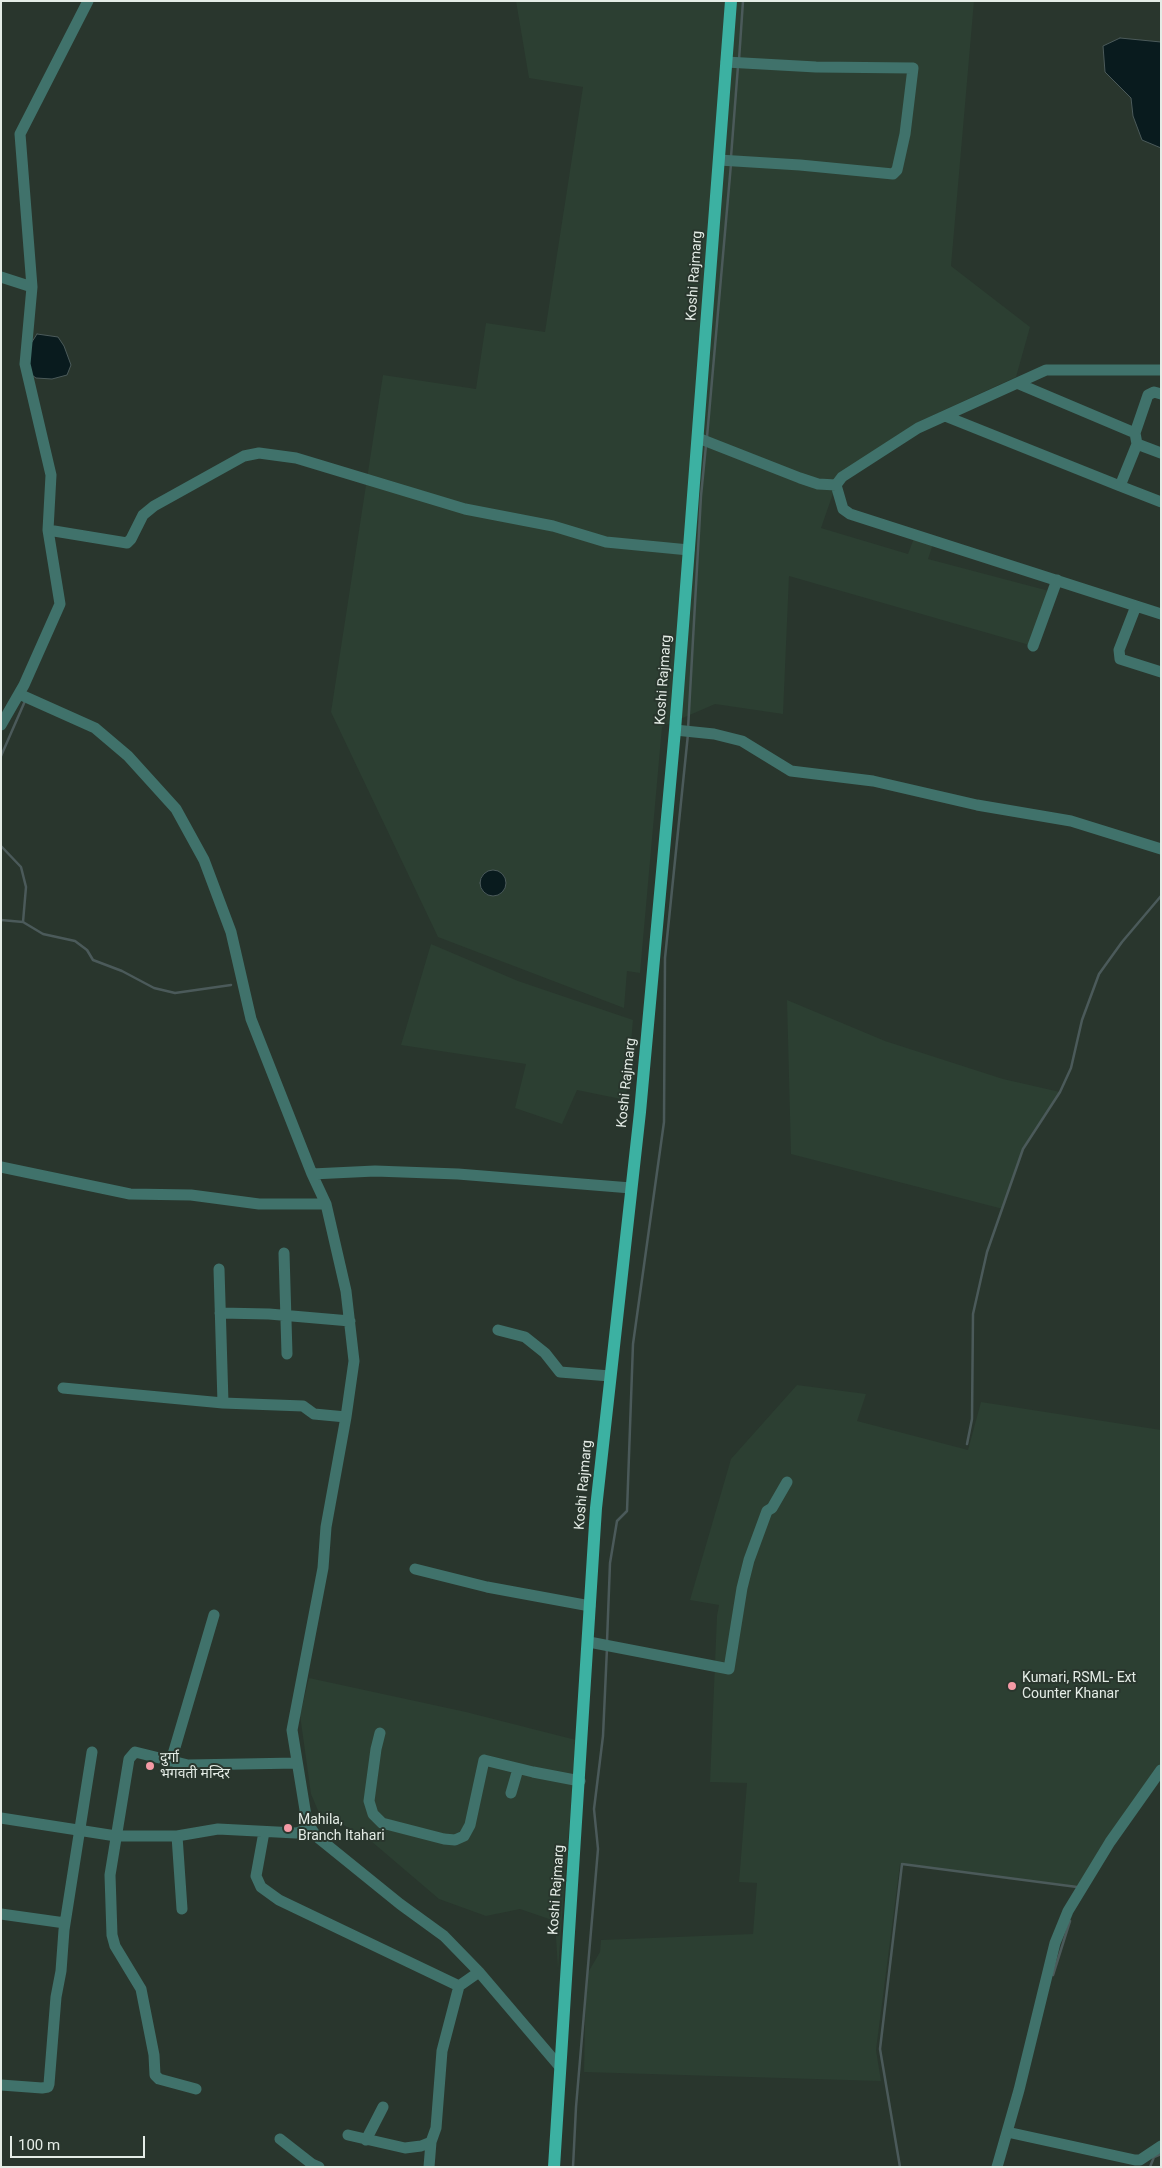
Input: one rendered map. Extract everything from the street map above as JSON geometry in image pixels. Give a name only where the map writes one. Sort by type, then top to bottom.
[{"type":"main road","name":"Koshi Rajmarg","points":[[554,2167],[596,1508],[679,730],[689,550],[731,1]]},
{"type":"street","points":[[1,725],[19,694],[60,604],[48,530],[51,475],[25,364],[32,288],[20,134],[88,1]]},
{"type":"street","points":[[719,160],[800,165],[893,174],[897,170],[905,134],[913,68],[816,67],[726,62]]},
{"type":"street","points":[[1,277],[32,288]]},
{"type":"street","points":[[836,485],[842,477],[918,428],[1020,384],[1033,375],[1054,368],[1161,370]]},
{"type":"street","points":[[1020,384],[1136,438],[1161,453]]},
{"type":"street","points":[[1120,486],[1148,395],[1154,392],[1161,394]]},
{"type":"street","points":[[945,416],[1161,502]]},
{"type":"street","points":[[698,438],[800,478],[818,484],[836,485]]},
{"type":"street","points":[[48,530],[127,543],[143,516],[154,506],[244,456],[260,453],[296,458],[465,510],[553,526],[606,542],[689,550]]},
{"type":"street","points":[[836,485],[843,509],[850,514],[1161,614]]},
{"type":"street","points":[[1033,646],[1057,580]]},
{"type":"street","points":[[1136,606],[1119,650],[1120,659],[1161,672]]},
{"type":"street","points":[[19,694],[95,728],[128,756],[176,809],[204,860],[231,932],[251,1018],[312,1174],[326,1204],[346,1291],[354,1361],[326,1527],[323,1568],[292,1730],[306,1822],[316,1836],[400,1904],[444,1936],[480,1972],[560,2067]]},
{"type":"street","points":[[679,730],[714,734],[742,741],[791,771],[873,781],[977,804],[1071,821],[1161,849]]},
{"type":"street","points":[[1,1167],[130,1194],[191,1195],[259,1204],[326,1204]]},
{"type":"street","points":[[312,1174],[375,1171],[458,1174],[631,1188]]},
{"type":"street","points":[[284,1253],[286,1354]]},
{"type":"street","points":[[219,1269],[222,1404]]},
{"type":"street","points":[[220,1313],[284,1315],[350,1321]]},
{"type":"street","points":[[498,1330],[526,1337],[545,1353],[560,1372],[610,1376]]},
{"type":"street","points":[[62,1388],[222,1404],[303,1406],[314,1414],[346,1417]]},
{"type":"street","points":[[588,1642],[729,1669],[742,1588],[749,1560],[767,1511],[772,1508],[787,1482]]},
{"type":"street","points":[[415,1569],[487,1587],[590,1606]]},
{"type":"street","points":[[171,1761],[214,1615]]},
{"type":"street","points":[[380,1732],[369,1801],[373,1814],[382,1823],[444,1840],[455,1840],[464,1836],[470,1825],[484,1760],[518,1769],[580,1781]]},
{"type":"street","points":[[1,2085],[42,2088],[49,2084],[56,1997],[61,1971],[65,1923],[92,1752]]},
{"type":"street","points":[[196,2089],[159,2079],[155,2075],[154,2055],[141,1989],[116,1946],[112,1935],[110,1875],[130,1755],[135,1752],[188,1765],[297,1763]]},
{"type":"street","points":[[512,1793],[518,1769]]},
{"type":"street","points":[[998,2167],[1055,1944],[1068,1910],[1110,1842],[1161,1770]]},
{"type":"street","points":[[1,1818],[116,1836],[177,1836],[218,1829],[296,1833],[310,1829]]},
{"type":"street","points":[[264,1832],[256,1876],[261,1887],[279,1900],[459,1986]]},
{"type":"street","points":[[177,1836],[182,1909]]},
{"type":"street","points":[[1,1914],[65,1923]]},
{"type":"street","points":[[429,2167],[431,2142],[436,2128],[442,2051],[459,1986],[480,1972]]},
{"type":"street","points":[[366,2140],[384,2107]]},
{"type":"street","points":[[1007,2132],[1135,2160],[1147,2156],[1161,2146]]},
{"type":"street","points":[[348,2135],[405,2148],[421,2146],[431,2142]]},
{"type":"street","points":[[280,2139],[312,2164],[319,2167]]},
{"type":"shaded area","points":[[516,1],[974,1],[951,266],[1030,327],[1016,377],[916,423],[836,485],[821,528],[908,554],[914,538],[933,544],[928,559],[1053,592],[1033,646],[789,576],[783,714],[715,704],[662,727],[640,973],[627,971],[624,1008],[438,937],[331,712],[383,375],[476,389],[486,323],[545,332],[583,87],[529,78]]},
{"type":"shaded area","points":[[1120,38],[1161,42],[1161,148],[1142,140],[1133,116],[1131,98],[1105,72],[1103,46]]},
{"type":"shaded area","points":[[37,334],[58,337],[64,346],[71,365],[67,375],[52,379],[36,378],[29,373],[30,345]]},
{"type":"shaded area","points":[[493,870],[502,874],[506,883],[502,892],[493,896],[484,892],[480,883],[484,874]]},
{"type":"shaded area","points":[[431,944],[518,981],[633,1020],[626,1100],[577,1090],[562,1124],[515,1108],[526,1064],[401,1045]]},
{"type":"shaded area","points":[[787,1000],[885,1041],[1003,1079],[1060,1092],[1023,1149],[1003,1209],[791,1154]]},
{"type":"shaded area","points":[[797,1385],[866,1394],[857,1421],[968,1450],[981,1402],[1161,1430],[1161,1763],[1146,1789],[1077,1887],[900,1864],[876,2050],[881,2081],[584,2072],[586,1976],[600,1952],[601,1940],[753,1934],[757,1883],[739,1882],[747,1783],[710,1782],[719,1605],[690,1600],[731,1459]]},
{"type":"shaded area","points":[[309,1678],[466,1712],[576,1740],[558,1969],[555,1921],[520,1909],[486,1916],[439,1899],[371,1841],[332,1818],[322,1820],[311,1794],[300,1715]]},
{"type":"waterway","points":[[739,60],[743,1]]},
{"type":"waterway","points":[[731,157],[738,66]]},
{"type":"waterway","points":[[707,437],[731,164]]},
{"type":"waterway","points":[[688,729],[701,496],[706,445]]},
{"type":"waterway","points":[[1,756],[25,701]]},
{"type":"waterway","points":[[607,1642],[610,1563],[617,1521],[627,1511],[633,1344],[664,1122],[665,958],[688,734]]},
{"type":"waterway","points":[[1,846],[21,867],[26,887],[23,922]]},
{"type":"waterway","points":[[967,1444],[972,1419],[973,1314],[987,1252],[1023,1149],[1060,1092],[1071,1068],[1082,1020],[1099,974],[1122,942],[1161,896]]},
{"type":"waterway","points":[[1,920],[23,922],[43,934],[75,941],[87,950],[93,960],[122,971],[154,988],[175,993],[231,985]]},
{"type":"waterway","points":[[573,2167],[576,2107],[598,1849],[594,1809],[603,1736],[607,1648]]},
{"type":"waterway","points":[[900,2167],[880,2049],[902,1864],[1077,1887]]},
{"type":"waterway","points":[[1053,1975],[1070,1921]]},
{"type":"waterway","points":[[1150,2167],[1154,2157],[1161,2154]]},
{"type":"place","name":"Kumari, RSML- Ext Counter Khanar","points":[[1012,1686]]},
{"type":"place","name":"दुर्गा भगवती मन्दिर","points":[[150,1766]]},
{"type":"place","name":"Mahila, Branch Itahari","points":[[288,1828]]}]
